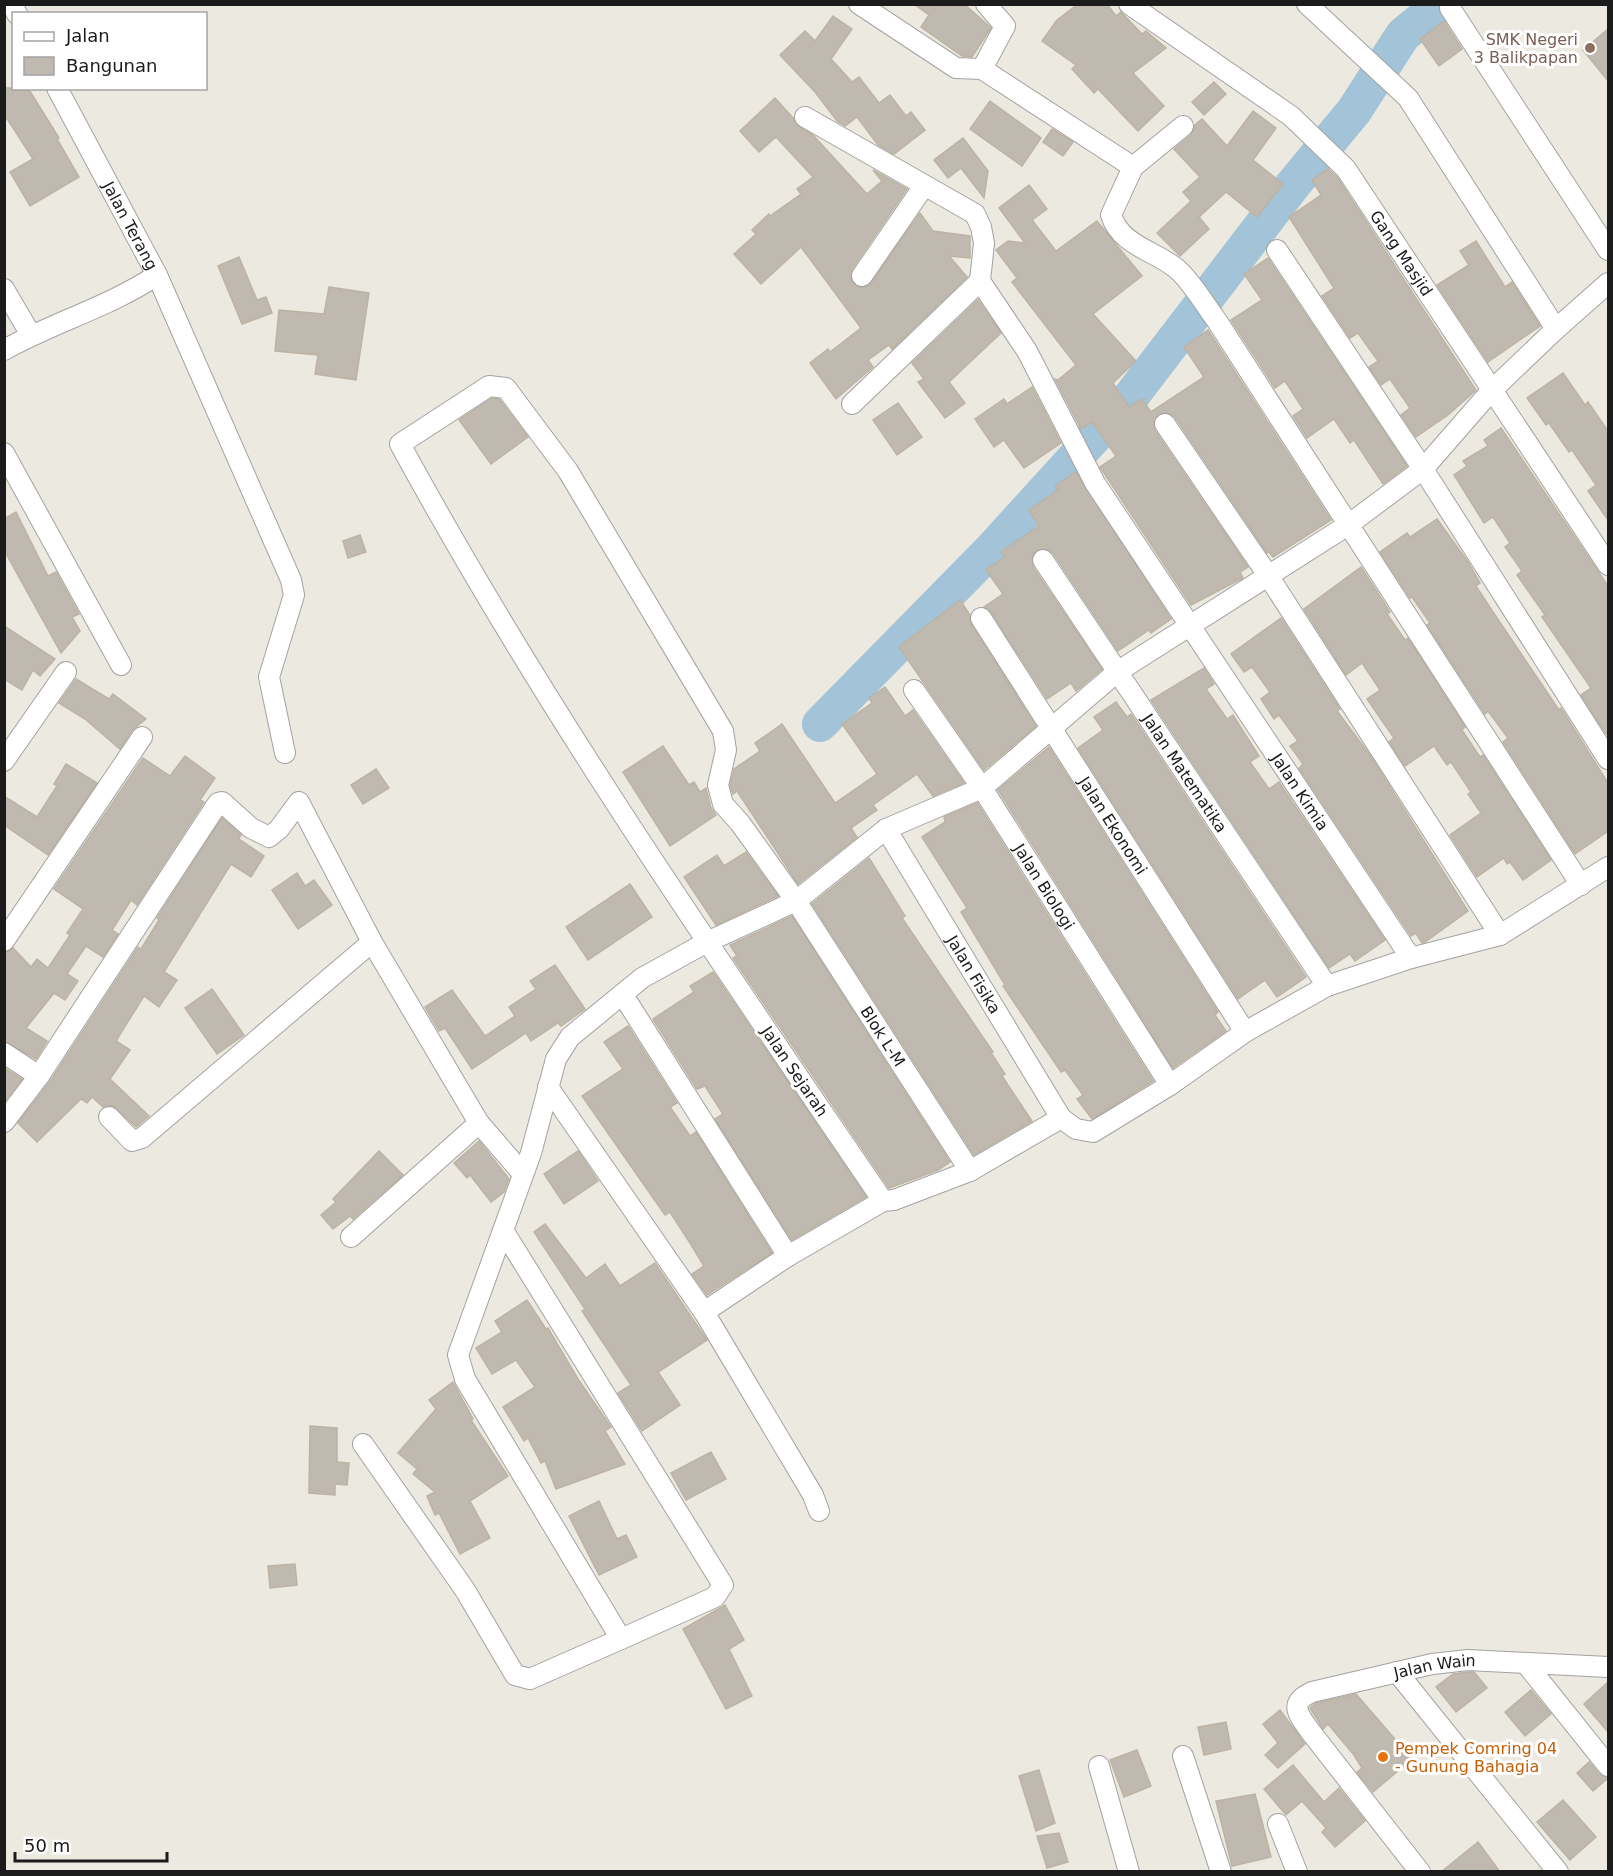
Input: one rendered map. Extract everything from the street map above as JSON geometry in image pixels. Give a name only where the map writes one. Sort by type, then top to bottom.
[{"type":"street","points":[[860,4],[956,69],[981,69],[1133,167]]},
{"type":"street","points":[[981,69],[1005,26],[986,4]]},
{"type":"street","name":"Gang Masjid","points":[[1129,4],[1292,116],[1347,169],[1491,391],[1608,565]]},
{"type":"street","points":[[1307,4],[1399,88],[1556,328]]},
{"type":"street","points":[[1450,8],[1608,250]]},
{"type":"street","name":"Jalan Terang","points":[[4,350],[31,335],[107,303],[157,275],[58,90]]},
{"type":"street","points":[[805,117],[975,214],[981,227],[984,243],[980,281],[852,404]]},
{"type":"street","points":[[1184,126],[1133,167],[1110,215],[1114,227],[1123,237],[1178,270],[1217,321],[1581,885]]},
{"type":"street","points":[[862,276],[924,186]]},
{"type":"street","points":[[1277,250],[1423,469],[1608,759]]},
{"type":"street","points":[[157,275],[291,580],[294,595],[269,677],[285,753]]},
{"type":"street","name":"Jalan Kimia","points":[[980,281],[1028,351],[1095,483],[1411,958]]},
{"type":"street","points":[[621,1639],[465,1378],[458,1355],[523,1174],[556,1059],[570,1037],[642,978],[707,942],[796,901],[886,829],[982,788],[1053,730],[1117,672],[1267,574],[1348,525],[1423,469],[1491,391],[1556,328],[1608,283]]},
{"type":"street","points":[[4,289],[31,335]]},
{"type":"street","name":"Jalan Sejarah","points":[[723,731],[568,471],[506,388],[489,386],[400,444],[550,700],[707,942],[883,1201]]},
{"type":"street","points":[[1164,424],[1267,574],[1500,935]]},
{"type":"street","points":[[4,453],[121,665]]},
{"type":"street","name":"Jalan Matematika","points":[[1043,560],[1327,986]]},
{"type":"street","name":"Jalan Ekonomi","points":[[981,618],[1245,1032]]},
{"type":"street","points":[[4,760],[66,672]]},
{"type":"street","name":"Jalan Biologi","points":[[914,690],[982,788],[1170,1085]]},
{"type":"street","name":"Blok L-M","points":[[723,731],[726,750],[718,785],[723,804],[740,823],[796,901],[970,1171]]},
{"type":"street","points":[[4,941],[142,737]]},
{"type":"street","points":[[4,1122],[39,1076],[219,802],[222,802],[251,828],[269,837],[279,830],[299,802],[372,942],[479,1123],[523,1174]]},
{"type":"street","name":"Jalan Fisika","points":[[886,829],[1061,1118]]},
{"type":"street","points":[[704,1312],[788,1256],[883,1201],[894,1200],[970,1171],[1061,1118],[1076,1129],[1093,1132],[1170,1085],[1245,1032],[1327,986],[1411,958],[1500,935],[1608,867]]},
{"type":"street","points":[[109,1117],[132,1141],[142,1138],[372,942]]},
{"type":"street","points":[[622,995],[788,1256]]},
{"type":"street","points":[[4,1053],[39,1076]]},
{"type":"street","points":[[548,1087],[704,1312],[813,1495],[819,1511]]},
{"type":"street","points":[[351,1237],[479,1123]]},
{"type":"street","points":[[363,1444],[465,1590],[515,1675],[530,1679],[716,1598],[723,1586],[503,1230]]},
{"type":"street","name":"Jalan Wain","points":[[1420,1872],[1310,1731],[1299,1714],[1297,1706],[1303,1696],[1432,1664],[1468,1660],[1527,1665],[1608,1667]]},
{"type":"street","points":[[1527,1665],[1608,1766]]},
{"type":"street","points":[[1397,1672],[1558,1872]]},
{"type":"street","points":[[1183,1756],[1221,1872]]},
{"type":"street","points":[[1098,1766],[1129,1872]]},
{"type":"street","points":[[1278,1824],[1298,1872]]},
{"type":"building","points":[[914,4],[964,4],[991,28],[972,57],[962,56],[921,27],[929,15]]},
{"type":"building","points":[[1078,4],[1107,4],[1116,16],[1121,12],[1142,34],[1146,31],[1166,48],[1133,73],[1164,106],[1138,131],[1098,89],[1094,93],[1072,69],[1076,65],[1042,41],[1057,20]]},
{"type":"building","points":[[833,16],[852,29],[831,59],[852,82],[859,77],[879,103],[890,95],[906,116],[911,112],[925,130],[894,154],[878,145],[857,117],[845,126],[837,121],[815,92],[780,55],[805,31],[815,41]]},
{"type":"building","points":[[1444,21],[1462,49],[1439,66],[1420,39]]},
{"type":"building","points":[[1608,29],[1608,81],[1583,50]]},
{"type":"building","points":[[1214,82],[1226,94],[1204,115],[1192,102]]},
{"type":"building","points":[[4,88],[29,90],[59,138],[57,139],[79,177],[30,206],[10,172],[33,159],[4,114]]},
{"type":"building","points":[[775,98],[793,118],[795,124],[813,135],[867,194],[882,181],[873,170],[907,189],[852,269],[850,276],[855,285],[862,288],[871,283],[920,213],[933,231],[970,236],[970,258],[949,256],[967,277],[892,349],[889,345],[868,360],[873,367],[836,399],[810,363],[828,349],[830,352],[861,328],[801,247],[761,284],[734,254],[756,234],[752,230],[769,214],[770,216],[801,194],[797,189],[813,177],[776,137],[759,152],[740,131]]},
{"type":"building","points":[[990,101],[1041,138],[1022,166],[970,129]]},
{"type":"building","points":[[1253,111],[1276,128],[1253,160],[1283,184],[1257,217],[1226,192],[1199,217],[1209,229],[1180,256],[1157,233],[1191,201],[1183,192],[1200,177],[1174,149],[1191,135],[1195,125],[1202,119],[1227,146]]},
{"type":"building","points":[[1052,129],[1073,142],[1063,156],[1043,142]]},
{"type":"building","points":[[963,138],[988,171],[984,198],[961,168],[948,178],[934,160]]},
{"type":"building","points":[[1328,169],[1337,177],[1476,390],[1448,415],[1416,437],[1401,415],[1410,408],[1390,379],[1381,385],[1369,367],[1378,361],[1358,333],[1350,338],[1322,296],[1334,288],[1289,217],[1321,195],[1312,180]]},
{"type":"building","points":[[1029,185],[1047,209],[1032,220],[1056,251],[1097,221],[1142,276],[1093,314],[1136,361],[1113,383],[1129,407],[1142,399],[1151,412],[1204,377],[1184,347],[1208,330],[1331,520],[1273,557],[1269,552],[1267,553],[1175,417],[1170,413],[1159,414],[1154,419],[1155,431],[1248,567],[1240,572],[1243,578],[1191,605],[1100,467],[1116,456],[1092,422],[1081,429],[1055,379],[1058,380],[1076,365],[1012,282],[1017,278],[996,250],[1008,241],[1025,243],[999,208]]},
{"type":"building","points":[[1476,241],[1505,287],[1512,282],[1540,326],[1488,362],[1437,285],[1469,265],[1460,251]]},
{"type":"building","points":[[239,257],[257,300],[266,297],[272,313],[242,324],[218,266]]},
{"type":"building","points":[[1268,258],[1407,466],[1383,484],[1354,440],[1350,443],[1334,419],[1307,438],[1293,416],[1303,409],[1285,381],[1275,388],[1231,320],[1262,300],[1244,274]]},
{"type":"building","points":[[329,287],[369,293],[356,380],[315,374],[318,355],[275,351],[279,310],[324,314]]},
{"type":"building","points":[[978,300],[1001,333],[949,382],[965,403],[945,418],[918,382],[924,379],[912,363]]},
{"type":"building","points":[[1563,373],[1585,405],[1588,402],[1608,431],[1608,520],[1588,491],[1596,485],[1572,450],[1569,452],[1549,423],[1546,425],[1527,398]]},
{"type":"building","points":[[1032,387],[1061,443],[1024,468],[1004,440],[994,447],[975,419],[1004,399],[1007,404]]},
{"type":"building","points":[[492,398],[499,399],[528,437],[491,464],[459,420]]},
{"type":"building","points":[[898,403],[922,437],[897,455],[873,420]]},
{"type":"building","points":[[1501,428],[1608,586],[1608,732],[1606,734],[1581,695],[1591,688],[1542,617],[1545,615],[1517,575],[1522,571],[1505,547],[1510,543],[1493,517],[1484,523],[1454,475],[1467,466],[1463,461],[1488,446],[1484,440]]},
{"type":"building","points":[[1076,472],[1171,619],[1151,633],[1149,630],[1118,651],[1053,553],[1048,549],[1037,550],[1032,555],[1033,567],[1102,669],[1076,691],[1071,683],[1047,699],[991,612],[984,607],[1003,594],[986,570],[1005,557],[1001,552],[1039,526],[1029,510],[1058,490],[1055,486]]},
{"type":"building","points":[[16,512],[48,576],[56,572],[79,614],[72,617],[80,631],[61,653],[4,550],[4,519]]},
{"type":"building","points":[[1437,519],[1468,562],[1480,583],[1476,586],[1559,710],[1561,708],[1608,783],[1608,831],[1575,854],[1503,742],[1508,738],[1488,711],[1485,714],[1427,625],[1430,623],[1412,597],[1410,598],[1380,552],[1407,533],[1410,537]]},
{"type":"building","points":[[360,535],[366,552],[348,558],[343,541]]},
{"type":"building","points":[[1361,567],[1390,612],[1387,614],[1405,640],[1408,638],[1465,727],[1462,730],[1480,757],[1483,755],[1551,860],[1523,880],[1510,862],[1507,864],[1504,858],[1477,877],[1450,835],[1481,813],[1468,794],[1471,792],[1451,762],[1447,765],[1434,746],[1405,766],[1389,742],[1394,738],[1367,699],[1380,690],[1362,663],[1346,675],[1304,609]]},
{"type":"building","points":[[960,600],[970,615],[971,624],[1036,726],[984,770],[899,647]]},
{"type":"building","points":[[1281,618],[1340,709],[1337,711],[1370,755],[1468,911],[1425,942],[1422,943],[1416,933],[1411,936],[1299,768],[1303,764],[1290,746],[1298,741],[1279,715],[1274,719],[1261,699],[1270,692],[1252,667],[1244,672],[1231,654]]},
{"type":"building","points":[[4,626],[55,659],[40,676],[33,670],[22,690],[4,679]]},
{"type":"building","points":[[1204,668],[1214,684],[1206,689],[1227,719],[1233,715],[1259,756],[1250,762],[1269,789],[1279,782],[1385,940],[1355,961],[1350,954],[1329,968],[1151,700]]},
{"type":"building","points":[[76,679],[109,699],[113,694],[146,719],[132,730],[120,749],[85,719],[59,703]]},
{"type":"building","points":[[885,687],[905,716],[913,710],[964,783],[933,796],[917,774],[873,805],[877,810],[851,828],[857,837],[798,884],[737,791],[733,794],[730,785],[734,769],[760,751],[755,743],[782,724],[835,803],[877,774],[842,724],[872,703],[869,698]]},
{"type":"building","points":[[1116,702],[1127,717],[1131,714],[1306,977],[1277,997],[1265,980],[1238,999],[1078,748],[1103,730],[1094,717]]},
{"type":"building","points":[[663,746],[689,785],[694,782],[700,792],[706,788],[711,808],[716,815],[670,846],[623,772]]},
{"type":"building","points":[[1049,747],[1218,1012],[1215,1015],[1226,1031],[1173,1068],[998,790]]},
{"type":"building","points":[[185,756],[215,778],[200,800],[204,802],[137,905],[131,900],[112,930],[118,934],[103,957],[86,946],[67,974],[78,981],[65,1000],[54,993],[26,1028],[47,1041],[36,1059],[4,1041],[4,953],[13,948],[31,967],[37,959],[48,968],[70,935],[67,933],[83,909],[54,889],[143,758],[170,776]]},
{"type":"building","points":[[66,764],[97,783],[48,855],[4,825],[4,796],[37,817],[57,786],[54,784]]},
{"type":"building","points":[[376,769],[389,788],[363,804],[351,785]]},
{"type":"building","points":[[977,803],[1153,1081],[1092,1119],[1077,1099],[1083,1095],[1065,1070],[1061,1072],[1003,986],[1005,985],[961,912],[967,908],[922,837],[945,822],[944,817]]},
{"type":"building","points":[[222,818],[241,835],[239,839],[264,856],[251,877],[231,864],[164,972],[177,980],[159,1007],[144,996],[116,1041],[130,1050],[110,1079],[149,1116],[136,1127],[113,1106],[103,1107],[92,1097],[87,1103],[81,1099],[37,1142],[18,1123],[49,1083],[138,947],[141,949],[159,920],[157,918]]},
{"type":"building","points":[[746,852],[778,896],[716,925],[684,877],[717,855],[724,866]]},
{"type":"building","points":[[869,858],[905,916],[902,918],[993,1052],[991,1053],[1005,1074],[1002,1076],[1032,1121],[974,1155],[812,904]]},
{"type":"building","points":[[297,873],[305,886],[314,880],[332,905],[298,929],[272,890]]},
{"type":"building","points":[[630,884],[652,917],[588,960],[566,927]]},
{"type":"building","points":[[792,916],[950,1162],[938,1170],[889,1188],[733,958],[737,956],[730,945]]},
{"type":"building","points":[[555,965],[585,1009],[561,1026],[558,1023],[531,1041],[526,1033],[472,1069],[445,1028],[439,1031],[425,1007],[452,990],[485,1036],[515,1016],[509,1007],[536,989],[530,981]]},
{"type":"building","points":[[713,972],[866,1197],[792,1240],[715,1119],[723,1114],[705,1086],[697,1089],[653,1019],[694,992],[690,986]]},
{"type":"building","points":[[212,989],[244,1035],[217,1054],[185,1008]]},
{"type":"building","points":[[628,1026],[677,1103],[670,1107],[690,1136],[696,1132],[772,1253],[707,1295],[692,1274],[704,1266],[690,1243],[670,1212],[665,1215],[582,1096],[623,1069],[604,1042]]},
{"type":"building","points":[[4,1068],[22,1079],[4,1102]]},
{"type":"building","points":[[479,1141],[509,1179],[504,1192],[491,1202],[470,1175],[467,1178],[454,1163]]},
{"type":"building","points":[[379,1151],[403,1175],[353,1219],[350,1216],[333,1229],[321,1215],[336,1202],[333,1199]]},
{"type":"building","points":[[578,1151],[598,1181],[564,1204],[544,1174]]},
{"type":"building","points":[[545,1224],[586,1278],[605,1264],[620,1286],[655,1263],[707,1340],[658,1372],[680,1405],[642,1431],[618,1393],[631,1385],[582,1311],[585,1309],[534,1232]]},
{"type":"building","points":[[527,1300],[546,1329],[548,1328],[578,1379],[611,1427],[605,1431],[625,1464],[556,1489],[545,1461],[541,1463],[528,1438],[524,1441],[503,1407],[535,1387],[516,1360],[492,1374],[476,1348],[502,1332],[495,1321]]},
{"type":"building","points":[[453,1382],[473,1419],[471,1420],[508,1476],[470,1501],[490,1538],[460,1554],[439,1513],[435,1515],[427,1496],[435,1492],[413,1474],[417,1469],[398,1453],[436,1409],[429,1400]]},
{"type":"building","points":[[310,1426],[337,1428],[337,1462],[349,1463],[347,1485],[335,1484],[335,1495],[309,1493]]},
{"type":"building","points":[[711,1452],[726,1479],[686,1500],[671,1473]]},
{"type":"building","points":[[599,1501],[617,1539],[626,1535],[637,1557],[599,1575],[569,1516]]},
{"type":"building","points":[[295,1564],[297,1585],[270,1588],[268,1566]]},
{"type":"building","points":[[725,1605],[744,1640],[729,1649],[752,1696],[726,1709],[683,1629]]},
{"type":"building","points":[[1474,1672],[1487,1688],[1456,1712],[1436,1687],[1453,1674]]},
{"type":"building","points":[[1608,1682],[1608,1732],[1584,1704]]},
{"type":"building","points":[[1531,1690],[1551,1714],[1525,1736],[1505,1712]]},
{"type":"building","points":[[1356,1694],[1412,1759],[1373,1792],[1357,1772],[1362,1768],[1354,1755],[1328,1724],[1323,1729],[1310,1708],[1316,1703]]},
{"type":"building","points":[[1280,1710],[1305,1744],[1278,1768],[1265,1755],[1278,1743],[1263,1724]]},
{"type":"building","points":[[1226,1722],[1231,1749],[1204,1755],[1198,1727]]},
{"type":"building","points":[[1137,1750],[1151,1786],[1124,1797],[1110,1760]]},
{"type":"building","points":[[1589,1762],[1599,1774],[1608,1778],[1593,1791],[1577,1773]]},
{"type":"building","points":[[1293,1765],[1324,1802],[1339,1788],[1365,1821],[1335,1847],[1322,1832],[1326,1828],[1302,1801],[1286,1815],[1264,1789]]},
{"type":"building","points":[[1039,1770],[1055,1823],[1036,1831],[1019,1776]]},
{"type":"building","points":[[1255,1794],[1271,1857],[1232,1866],[1216,1801]]},
{"type":"building","points":[[1563,1800],[1596,1837],[1570,1860],[1537,1822]]},
{"type":"building","points":[[1059,1833],[1068,1862],[1047,1868],[1037,1836]]},
{"type":"building","points":[[1478,1842],[1500,1872],[1441,1872]]},
{"type":"waterway","points":[[820,724],[993,548],[1133,394],[1292,186],[1354,111],[1403,35],[1441,4]]},
{"type":"place","name":"SMK Negeri 3 Balikpapan","points":[[1590,48]]},
{"type":"place","name":"Pempek Comring 04 - Gunung Bahagia","points":[[1383,1757]]}]
